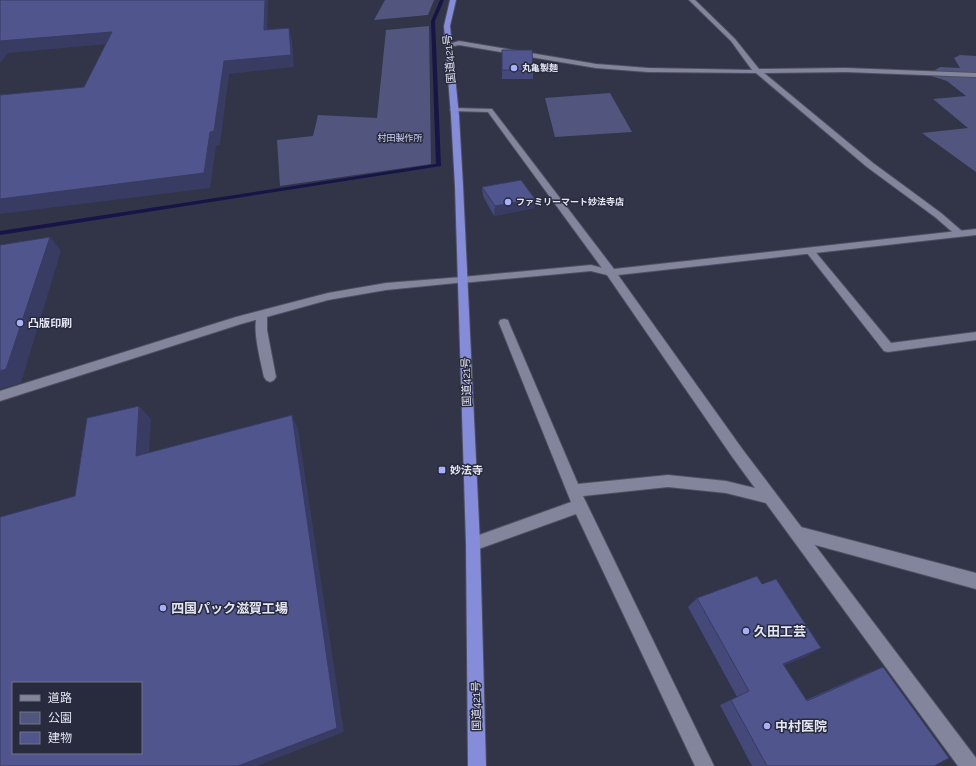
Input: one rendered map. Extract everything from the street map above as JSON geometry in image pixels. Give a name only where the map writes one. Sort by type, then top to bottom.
[{"type":"highway","name":"国道421号","points":[[453,0],[446,26],[449,45],[459,186],[473,544],[477,766]]},
{"type":"street","points":[[692,0],[733,40],[756,70],[870,165],[938,215],[960,234]]},
{"type":"street","points":[[449,45],[459,43],[596,66],[714,72],[756,70],[846,70],[976,75]]},
{"type":"street","points":[[454,110],[490,110],[611,273],[770,498],[970,766]]},
{"type":"street","points":[[0,396],[233,322],[262,316],[339,294],[377,287],[591,268],[611,273],[976,232]]},
{"type":"street","points":[[810,251],[888,348],[976,336]]},
{"type":"street","points":[[262,316],[261,330],[270,377]]},
{"type":"street","points":[[504,323],[580,506],[678,706],[705,766]]},
{"type":"street","points":[[574,491],[668,481],[726,487],[770,498]]},
{"type":"street","points":[[473,544],[580,506]]},
{"type":"street","points":[[797,533],[976,581]]},
{"type":"green space","points":[[385,0],[434,0],[428,15],[374,20]]},
{"type":"green space","name":"村田製作所","points":[[429,26],[431,164],[280,186],[277,140],[313,136],[318,115],[377,118],[386,30]]},
{"type":"green space","points":[[960,55],[976,56],[976,75],[931,73],[940,67],[960,68],[954,58]]},
{"type":"green space","points":[[928,75],[976,77],[976,172],[922,133],[968,128],[933,99],[966,96],[947,81]]},
{"type":"green space","points":[[610,93],[632,132],[555,137],[545,98]]},
{"type":"building","points":[[0,0],[265,0],[264,30],[289,28],[291,55],[224,61],[214,131],[210,132],[204,173],[0,199],[0,95],[84,87],[112,32],[0,41]]},
{"type":"building","points":[[502,50],[532,50],[533,71],[502,70]]},
{"type":"building","points":[[521,180],[535,199],[495,206],[482,187]]},
{"type":"building","points":[[50,237],[6,369],[0,371],[0,245]]},
{"type":"building","name":"四国パック滋賀工場","points":[[139,406],[136,456],[292,415],[337,728],[238,766],[0,766],[0,517],[75,496],[87,418]]},
{"type":"building","points":[[757,576],[762,584],[776,579],[821,648],[783,664],[807,701],[883,667],[949,758],[934,766],[767,766],[731,700],[749,691],[697,598]]},
{"type":"waterway","points":[[0,233],[439,165],[433,21],[442,0]]},
{"type":"place","name":"丸亀製麺","points":[[514,68]]},
{"type":"place","name":"ファミリーマート妙法寺店","points":[[508,202]]},
{"type":"place","name":"凸版印刷","points":[[20,323]]},
{"type":"place","name":"妙法寺","points":[[442,470]]},
{"type":"place","name":"四国パック滋賀工場","points":[[163,608]]},
{"type":"place","name":"久田工芸","points":[[746,631]]},
{"type":"place","name":"中村医院","points":[[767,726]]}]
